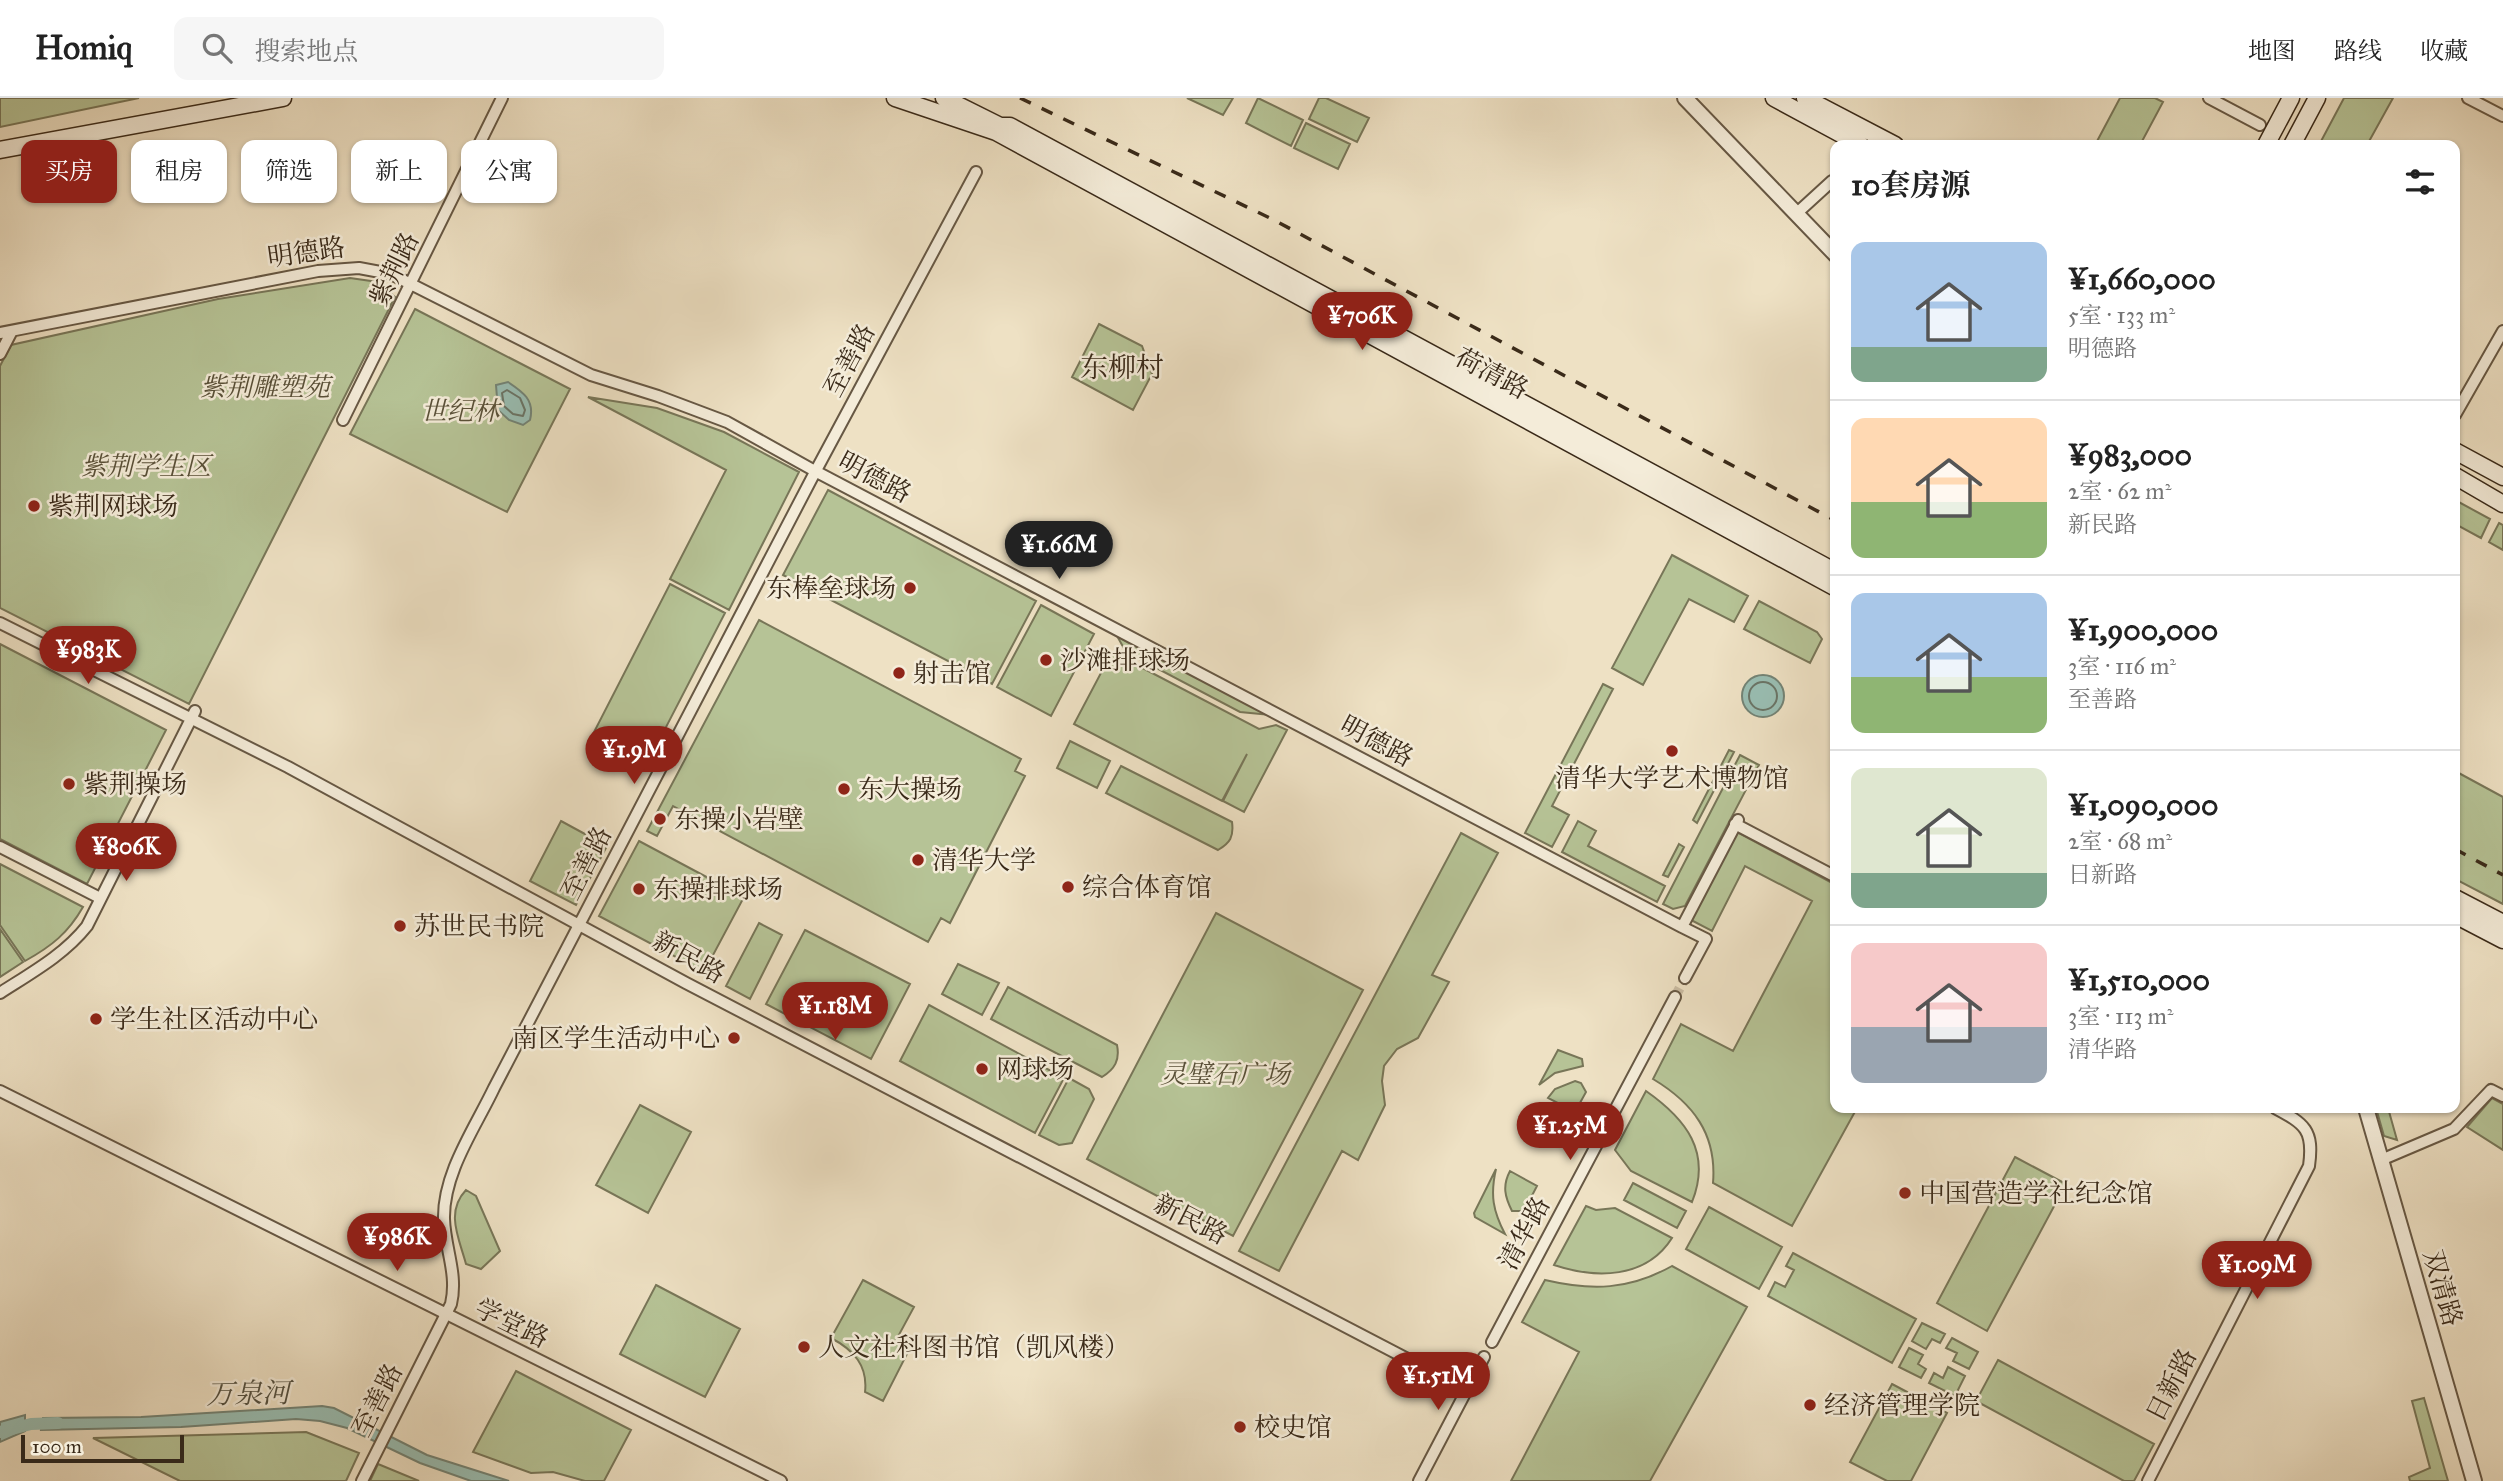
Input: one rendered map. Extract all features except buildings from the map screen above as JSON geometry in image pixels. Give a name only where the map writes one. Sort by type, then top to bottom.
[{"type":"main road","points":[[0,143],[225,98]]},
{"type":"main road","points":[[0,150],[283,98]]},
{"type":"main road","name":"荷清路","points":[[895,98],[996,132],[1830,585]]},
{"type":"main road","name":"荷清路","points":[[944,98],[1000,126],[1010,126],[1830,569]]},
{"type":"main road","points":[[1774,98],[1852,140]]},
{"type":"main road","points":[[1805,98],[1885,140]]},
{"type":"main road","points":[[2269,140],[2291,98]]},
{"type":"main road","points":[[2295,140],[2317,98]]},
{"type":"main road","points":[[2460,453],[2503,477]]},
{"type":"main road","points":[[2460,479],[2503,504]]},
{"type":"main road","points":[[2460,901],[2503,923]]},
{"type":"main road","points":[[2460,918],[2503,940]]},
{"type":"street","name":"紫荆路","points":[[343,421],[502,98]]},
{"type":"street","points":[[1685,98],[1830,249]]},
{"type":"street","points":[[2209,98],[2260,125]]},
{"type":"street","points":[[2468,98],[2503,116]]},
{"type":"street","name":"至善路","points":[[362,1481],[445,1315],[454,1279],[444,1221],[445,1200],[451,1177],[815,471],[976,172]]},
{"type":"street","points":[[1797,213],[1830,183]]},
{"type":"street","name":"明德路","points":[[0,333],[219,289],[346,268],[372,269],[412,284],[591,375],[727,422],[815,471],[1682,927]]},
{"type":"street","points":[[0,354],[12,331]]},
{"type":"street","points":[[2460,406],[2503,331]]},
{"type":"street","name":"新民路","points":[[0,623],[192,715],[696,988],[1467,1390]]},
{"type":"street","points":[[0,993],[76,940],[192,715]]},
{"type":"street","points":[[1685,978],[1706,939],[1682,927],[1736,822],[1830,874]]},
{"type":"street","points":[[0,847],[100,898]]},
{"type":"street","name":"清华路","points":[[1492,1342],[1675,997]]},
{"type":"street","points":[[2381,1160],[2454,1129],[2491,1090],[2503,1096]]},
{"type":"street","name":"学堂路","points":[[0,1091],[781,1481]]},
{"type":"street","name":"日新路","points":[[2148,1481],[2309,1166],[2312,1147],[2300,1121],[2285,1113]]},
{"type":"street","name":"双清路","points":[[2367,1113],[2474,1481]]},
{"type":"street","points":[[1419,1481],[1484,1357]]},
{"type":"green space","points":[[0,98],[139,98],[0,127]]},
{"type":"green space","points":[[1187,98],[1233,98],[1223,115]]},
{"type":"green space","points":[[1258,98],[1303,120],[1291,146],[1246,123]]},
{"type":"green space","points":[[1319,98],[1326,98],[1369,118],[1357,142],[1309,119]]},
{"type":"green space","points":[[2120,98],[2155,98],[2163,102],[2143,140],[2098,140]]},
{"type":"green space","points":[[2344,98],[2393,98],[2370,140],[2322,140]]},
{"type":"green space","points":[[1306,123],[1350,144],[1338,169],[1294,148]]},
{"type":"green space","name":"紫荆学生区","points":[[350,278],[378,282],[395,297],[189,704],[0,608],[0,366],[11,345],[218,299]]},
{"type":"green space","name":"世纪林","points":[[415,309],[570,389],[507,512],[350,434]]},
{"type":"green space","points":[[1099,324],[1142,346],[1152,374],[1133,410],[1072,377]]},
{"type":"green space","points":[[588,397],[657,408],[724,432],[799,472],[729,610],[670,579],[726,470]]},
{"type":"green space","name":"东棒垒球场","points":[[828,490],[1036,601],[992,684],[783,575]]},
{"type":"green space","points":[[2460,503],[2490,519],[2481,538],[2460,527]]},
{"type":"green space","points":[[2499,523],[2503,525],[2503,550],[2489,542]]},
{"type":"green space","points":[[1672,555],[1748,596],[1734,622],[1689,599],[1643,685],[1612,668]]},
{"type":"green space","points":[[670,584],[725,613],[648,762],[593,734]]},
{"type":"green space","points":[[1759,601],[1817,632],[1822,639],[1810,663],[1744,629]]},
{"type":"green space","name":"沙滩排球场","points":[[1041,605],[1094,634],[1051,716],[997,687]]},
{"type":"green space","name":"东大操场","points":[[759,620],[1021,759],[1015,771],[1025,776],[950,923],[941,918],[928,942],[673,806],[657,836],[647,831]]},
{"type":"green space","points":[[1117,636],[1271,715],[1240,712],[1126,652]]},
{"type":"green space","name":"紫荆操场","points":[[0,644],[166,730],[87,884],[0,839]]},
{"type":"green space","points":[[1112,652],[1259,729],[1276,725],[1287,730],[1244,812],[1223,801],[1247,754],[1222,801],[1074,724]]},
{"type":"green space","points":[[1603,684],[1613,689],[1552,806],[1569,815],[1552,847],[1525,833]]},
{"type":"green space","points":[[1070,741],[1110,761],[1097,788],[1057,768]]},
{"type":"green space","points":[[1729,750],[1734,752],[1697,823],[1693,820]]},
{"type":"green space","points":[[1740,755],[1759,765],[1685,906],[1673,909],[1663,904]]},
{"type":"green space","points":[[1121,766],[1232,822],[1232,836],[1228,842],[1218,850],[1106,793]]},
{"type":"green space","points":[[2460,774],[2503,797],[2503,904],[2460,882]]},
{"type":"green space","points":[[561,821],[607,846],[576,905],[530,881]]},
{"type":"green space","points":[[1578,821],[1596,831],[1588,846],[1665,886],[1657,902],[1562,852]]},
{"type":"green space","points":[[1737,832],[1830,882],[1830,1113],[1854,1113],[1792,1226],[1713,1183],[1711,1149],[1700,1122],[1680,1098],[1653,1079],[1681,1024],[1733,1051],[1812,901],[1745,866],[1712,931],[1691,920]]},
{"type":"green space","points":[[1461,833],[1498,853],[1432,975],[1449,982],[1418,1038],[1397,1049],[1384,1066],[1382,1081],[1385,1105],[1358,1160],[1342,1151],[1279,1271],[1239,1251]]},
{"type":"green space","points":[[639,841],[744,897],[704,972],[599,916]]},
{"type":"green space","points":[[1679,844],[1684,847],[1668,877],[1663,875]]},
{"type":"green space","points":[[0,864],[83,907],[58,938],[25,961],[0,925]]},
{"type":"green space","name":"灵璧石广场","points":[[1216,913],[1363,990],[1233,1236],[1087,1159]]},
{"type":"green space","points":[[759,923],[782,935],[750,999],[726,986]]},
{"type":"green space","points":[[0,929],[23,962],[0,977]]},
{"type":"green space","points":[[805,930],[910,984],[871,1059],[766,1004]]},
{"type":"green space","points":[[958,964],[999,983],[982,1015],[942,994]]},
{"type":"green space","points":[[1008,987],[1117,1045],[1117,1060],[1110,1071],[1102,1077],[991,1019]]},
{"type":"green space","name":"网球场","points":[[929,1005],[1064,1078],[1035,1133],[900,1061]]},
{"type":"green space","points":[[1558,1050],[1582,1059],[1583,1066],[1555,1073],[1539,1085]]},
{"type":"green space","points":[[1069,1078],[1089,1089],[1094,1099],[1072,1143],[1059,1145],[1039,1135]]},
{"type":"green space","points":[[1575,1081],[1581,1083],[1586,1092],[1575,1112],[1548,1098],[1555,1089]]},
{"type":"green space","points":[[1646,1091],[1673,1113],[1692,1138],[1699,1168],[1692,1202],[1631,1171],[1615,1150]]},
{"type":"green space","points":[[2492,1098],[2503,1104],[2503,1150],[2467,1127]]},
{"type":"green space","points":[[640,1105],[691,1132],[648,1213],[596,1185]]},
{"type":"green space","points":[[2377,1113],[2389,1113],[2397,1140],[2384,1136]]},
{"type":"green space","points":[[2015,1157],[2066,1184],[1987,1331],[1937,1303]]},
{"type":"green space","points":[[1496,1169],[1494,1203],[1505,1234],[1475,1217],[1474,1213]]},
{"type":"green space","points":[[1510,1171],[1537,1186],[1524,1211],[1512,1211],[1508,1201],[1505,1187]]},
{"type":"green space","points":[[1633,1183],[1686,1211],[1677,1228],[1624,1200]]},
{"type":"green space","points":[[466,1190],[476,1196],[500,1251],[481,1269],[466,1264],[457,1235],[456,1207]]},
{"type":"green space","points":[[1586,1206],[1596,1210],[1615,1208],[1672,1238],[1661,1252],[1648,1261],[1619,1272],[1586,1272],[1554,1265]]},
{"type":"green space","points":[[1709,1207],[1782,1247],[1759,1289],[1686,1249]]},
{"type":"green space","points":[[1793,1253],[1916,1319],[1892,1363],[1768,1296],[1775,1282],[1785,1287],[1794,1270],[1786,1266]]},
{"type":"green space","points":[[1672,1266],[1747,1307],[1650,1481],[1511,1481],[1579,1352],[1522,1322],[1545,1280],[1579,1286],[1610,1286],[1641,1280]]},
{"type":"green space","points":[[863,1280],[914,1307],[895,1342],[909,1350],[883,1401],[865,1392],[864,1374],[858,1360],[831,1338]]},
{"type":"green space","points":[[656,1285],[740,1329],[705,1397],[620,1354]]},
{"type":"green space","points":[[1922,1323],[1945,1334],[1940,1343],[1932,1339],[1926,1349],[1912,1341]]},
{"type":"green space","points":[[1952,1338],[1978,1352],[1969,1369],[1953,1361],[1957,1353],[1946,1348]]},
{"type":"green space","points":[[1909,1348],[1923,1355],[1918,1364],[1926,1369],[1921,1378],[1899,1367]]},
{"type":"green space","points":[[1998,1360],[2154,1444],[2134,1481],[2124,1481],[1976,1401]]},
{"type":"green space","points":[[1948,1367],[1965,1376],[1955,1396],[1929,1383],[1934,1373],[1943,1378]]},
{"type":"green space","points":[[516,1371],[631,1430],[604,1481],[585,1481],[553,1472],[531,1473],[473,1452]]},
{"type":"green space","points":[[1892,1384],[1947,1413],[1911,1481],[1887,1481],[1850,1462]]},
{"type":"green space","points":[[2424,1398],[2448,1481],[2410,1481],[2409,1477],[2430,1468],[2412,1401]]},
{"type":"green space","points":[[306,1432],[359,1453],[346,1481],[180,1481],[93,1438]]},
{"type":"green space","points":[[378,1464],[419,1481],[370,1481]]},
{"type":"water","points":[[508,382],[523,393],[531,407],[530,420],[523,425],[509,420],[498,410],[496,385]]},
{"type":"water","points":[[1763,675],[1778,681],[1784,696],[1778,711],[1763,717],[1748,711],[1742,696],[1748,681]]},
{"type":"water","points":[[322,1406],[334,1408],[427,1455],[509,1481],[471,1481],[420,1463],[347,1428],[320,1421],[296,1419],[181,1427],[41,1430],[43,1418],[141,1417]]},
{"type":"water","points":[[25,1415],[25,1431],[0,1442],[0,1422]]},
{"type":"waterway","name":"万泉河","points":[[0,1432],[31,1424],[58,1423]]},
{"type":"tunnel","points":[[1675,997],[1685,978]]},
{"type":"railway","points":[[1020,98],[1272,219],[1830,518]]},
{"type":"railway","points":[[2460,852],[2503,875]]},
{"type":"place","name":"紫荆网球场","points":[[34,506]]},
{"type":"place","name":"东棒垒球场","points":[[910,588]]},
{"type":"place","name":"沙滩排球场","points":[[1046,660]]},
{"type":"place","name":"射击馆","points":[[899,673]]},
{"type":"place","name":"清华大学艺术博物馆","points":[[1672,751]]},
{"type":"place","name":"紫荆操场","points":[[69,784]]},
{"type":"place","name":"东大操场","points":[[844,789]]},
{"type":"place","name":"东操小岩壁","points":[[660,819]]},
{"type":"place","name":"清华大学","points":[[918,860]]},
{"type":"place","name":"综合体育馆","points":[[1068,887]]},
{"type":"place","name":"东操排球场","points":[[639,889]]},
{"type":"place","name":"苏世民书院","points":[[400,926]]},
{"type":"place","name":"学生社区活动中心","points":[[96,1019]]},
{"type":"place","name":"南区学生活动中心","points":[[734,1038]]},
{"type":"place","name":"网球场","points":[[982,1069]]},
{"type":"place","name":"中国营造学社纪念馆","points":[[1905,1193]]},
{"type":"place","name":"人文社科图书馆（凯风楼）","points":[[804,1347]]},
{"type":"place","name":"经济管理学院","points":[[1810,1405]]},
{"type":"place","name":"校史馆","points":[[1240,1427]]},
{"type":"district","name":"东柳村","points":[[1122,367]]},
{"type":"park label","name":"紫荆雕塑苑","points":[[265,387]]}]
